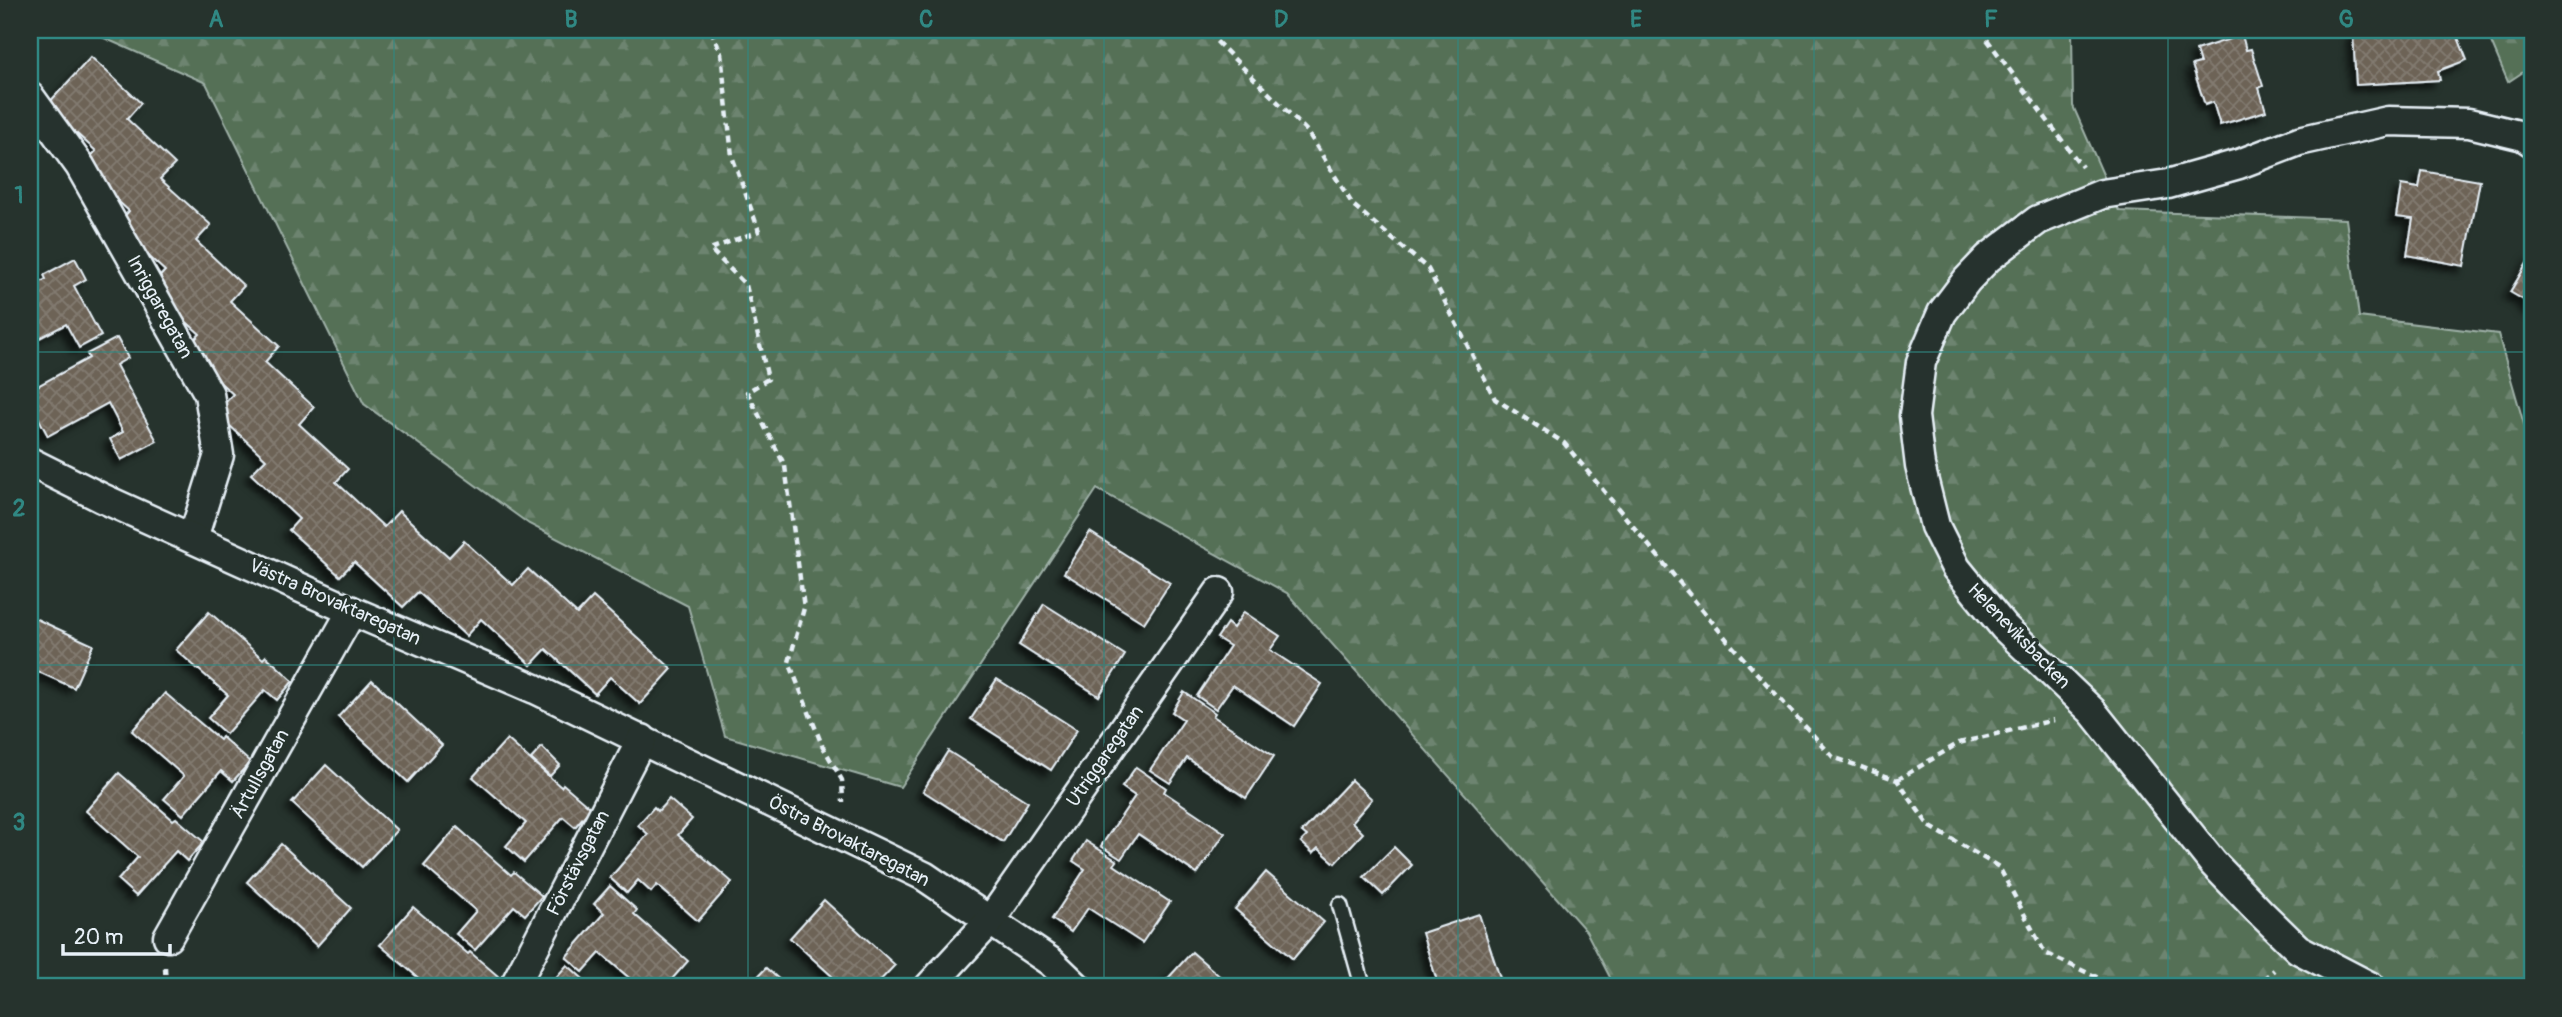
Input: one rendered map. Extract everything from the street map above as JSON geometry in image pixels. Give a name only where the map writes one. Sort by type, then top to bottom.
[{"type":"street","name":"Inriggaregatan","points":[[30,97],[80,166],[209,394],[219,455],[193,538]]},
{"type":"street","name":"Heleneviksbacken","points":[[2371,987],[2298,949],[2260,912],[2213,863],[2092,711],[2004,627],[1956,568],[1935,526],[1920,466],[1914,416],[1922,362],[1942,313],[1988,258],[2038,220],[2102,194],[2168,184],[2239,164],[2299,141],[2388,121],[2469,123],[2523,136],[2532,142]]},
{"type":"street","name":"Västra Brovaktaregatan","points":[[30,462],[102,498],[352,611],[536,689],[642,739]]},
{"type":"street","name":"Utriggaregatan","points":[[929,987],[990,921],[1219,592]]},
{"type":"street","name":"Ärtullsgatan","points":[[168,937],[352,611]]},
{"type":"street","name":"Östra Brovaktaregatan","points":[[642,739],[924,876],[1051,962],[1077,987]]},
{"type":"street","name":"Förstävsgatan","points":[[514,987],[642,739]]},
{"type":"lane","points":[[1340,905],[1363,987]]},
{"type":"path","points":[[712,30],[721,53],[732,156],[759,231],[710,249],[746,285],[768,379],[747,392],[785,466],[804,608],[789,662],[822,745],[842,780],[846,838]]},
{"type":"path","points":[[1198,30],[1208,33],[1244,30]]},
{"type":"path","points":[[1980,30],[2102,194]]},
{"type":"path","points":[[1208,33],[1307,131],[1353,205],[1428,268],[1495,399],[1564,443],[1733,647],[1833,757],[1897,780],[1929,826],[1999,867],[2045,953],[2118,987]]},
{"type":"path","points":[[1897,780],[1958,743],[2092,711]]},
{"type":"green space","points":[[86,30],[2072,30],[2073,106],[2119,211],[2346,219],[2359,317],[2498,334],[2532,452],[2532,987],[1615,987],[1586,931],[1287,593],[1097,489],[900,787],[725,736],[688,606],[529,524],[364,404],[206,83]]},
{"type":"green space","points":[[2486,30],[2532,30],[2532,66],[2508,82]]},
{"type":"building","points":[[2455,30],[2467,60],[2438,71],[2440,80],[2356,85],[2353,33]]},
{"type":"building","points":[[2242,35],[2246,50],[2251,49],[2263,86],[2259,88],[2266,111],[2220,125],[2213,102],[2205,105],[2192,65],[2200,63],[2196,50]]},
{"type":"building","points":[[91,57],[141,103],[127,119],[175,164],[160,179],[211,225],[196,241],[244,286],[230,301],[279,346],[265,362],[314,407],[299,424],[348,469],[336,482],[384,527],[399,511],[449,557],[464,541],[513,585],[528,569],[577,614],[593,597],[672,669],[640,704],[610,677],[595,694],[546,649],[531,665],[481,619],[466,636],[418,592],[403,607],[354,562],[340,576],[289,530],[299,519],[251,474],[266,459],[216,413],[233,394],[184,350],[200,334],[149,288],[165,271],[116,226],[129,211],[81,167],[96,151],[46,106]]},
{"type":"building","points":[[2422,171],[2480,181],[2464,266],[2407,255],[2413,219],[2396,217],[2401,185],[2419,188]]},
{"type":"building","points":[[2532,255],[2532,309],[2525,305],[2527,302],[2510,292]]},
{"type":"building","points":[[75,258],[86,279],[74,286],[101,336],[79,348],[66,324],[30,343],[30,288],[46,279],[44,275]]},
{"type":"building","points":[[117,338],[128,358],[116,365],[157,441],[121,460],[110,439],[123,432],[108,403],[48,436],[30,402],[30,390],[89,358],[87,354]]},
{"type":"building","points":[[1090,532],[1170,583],[1144,623],[1064,573]]},
{"type":"building","points":[[1044,604],[1125,655],[1099,696],[1019,645]]},
{"type":"building","points":[[209,612],[263,659],[266,656],[293,681],[277,700],[265,690],[226,734],[208,718],[228,695],[176,650]]},
{"type":"building","points":[[1244,612],[1280,636],[1270,650],[1322,684],[1294,726],[1233,685],[1216,709],[1197,696],[1230,646],[1217,638],[1227,623],[1233,628]]},
{"type":"building","points":[[30,616],[93,645],[74,688],[30,668]]},
{"type":"building","points":[[997,679],[1077,730],[1051,770],[971,719]]},
{"type":"building","points":[[372,680],[442,745],[408,782],[338,717]]},
{"type":"building","points":[[1184,692],[1215,713],[1213,716],[1274,756],[1246,798],[1187,758],[1170,783],[1150,770],[1184,720],[1172,712]]},
{"type":"building","points":[[165,693],[250,762],[233,781],[221,771],[183,815],[164,799],[184,776],[132,731]]},
{"type":"building","points":[[30,728],[39,733],[30,754]]},
{"type":"building","points":[[507,739],[561,787],[563,784],[591,808],[575,827],[563,817],[524,862],[506,846],[526,823],[473,777]]},
{"type":"building","points":[[542,747],[560,765],[550,776],[531,759]]},
{"type":"building","points":[[948,751],[1028,802],[1003,842],[923,791]]},
{"type":"building","points":[[326,765],[397,830],[362,867],[292,803]]},
{"type":"building","points":[[1136,767],[1166,788],[1164,792],[1225,833],[1197,874],[1138,834],[1121,859],[1101,846],[1135,796],[1122,787]]},
{"type":"building","points":[[119,773],[173,820],[176,818],[204,842],[187,861],[176,851],[136,896],[118,880],[138,857],[86,811]]},
{"type":"building","points":[[1351,780],[1372,799],[1352,822],[1363,833],[1335,863],[1318,848],[1313,853],[1301,842],[1307,836],[1302,832]]},
{"type":"building","points":[[669,799],[692,819],[678,835],[732,882],[698,921],[657,885],[651,892],[638,880],[627,893],[610,878],[648,834],[638,825],[654,807],[658,811]]},
{"type":"building","points":[[457,827],[511,875],[514,872],[542,896],[525,915],[514,906],[475,950],[456,934],[476,911],[424,866]]},
{"type":"building","points":[[1086,841],[1117,861],[1114,865],[1170,902],[1142,943],[1088,908],[1071,932],[1052,919],[1085,869],[1073,861]]},
{"type":"building","points":[[281,844],[351,908],[317,946],[247,882]]},
{"type":"building","points":[[1394,847],[1412,865],[1383,895],[1364,877]]},
{"type":"building","points":[[1266,872],[1324,922],[1293,959],[1235,909]]},
{"type":"building","points":[[610,886],[637,910],[634,914],[688,961],[665,987],[640,987],[600,953],[583,972],[566,957],[604,913],[594,904]]},
{"type":"building","points":[[824,900],[895,965],[874,987],[844,987],[790,938]]},
{"type":"building","points":[[413,907],[498,976],[488,987],[429,987],[380,945]]},
{"type":"building","points":[[1479,914],[1503,987],[1439,987],[1422,933]]},
{"type":"building","points":[[1192,952],[1232,987],[1160,987]]},
{"type":"building","points":[[567,965],[592,987],[555,987],[551,983]]},
{"type":"building","points":[[766,968],[788,987],[748,987]]}]
